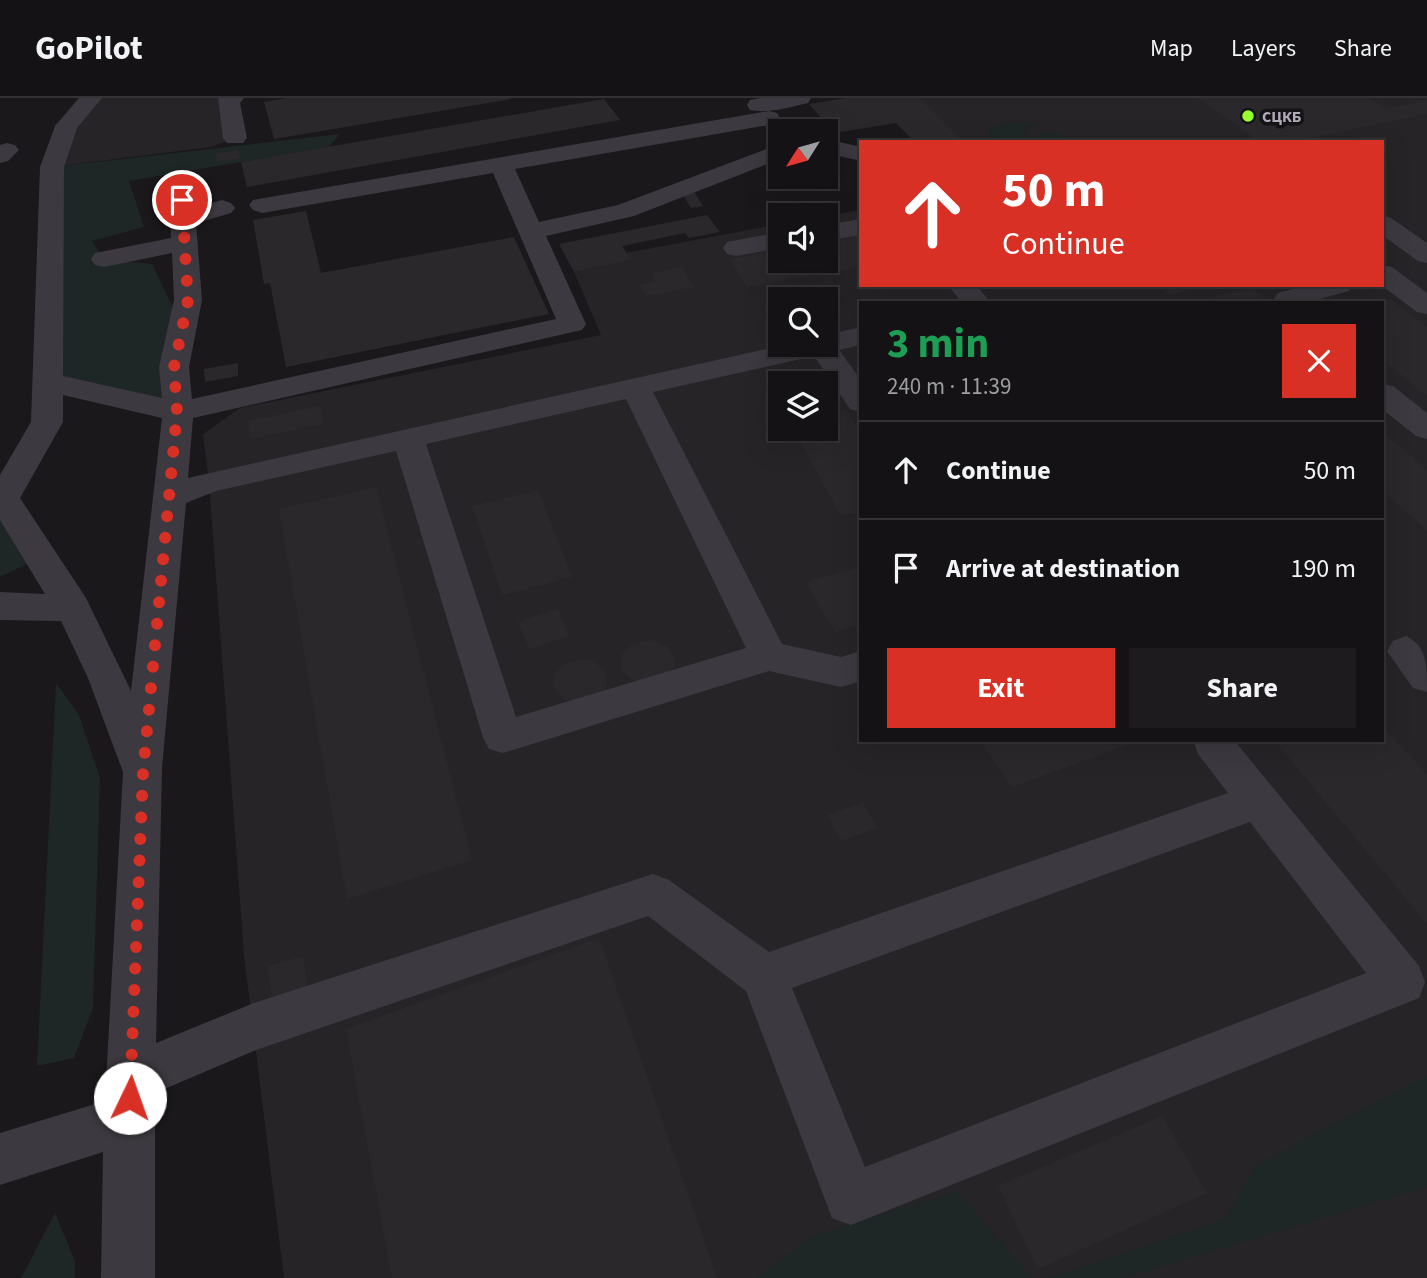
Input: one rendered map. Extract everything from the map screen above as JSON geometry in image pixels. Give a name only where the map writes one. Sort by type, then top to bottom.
[{"type":"street","points":[[91,98],[66,126],[52,167],[47,422],[2,495],[74,608],[107,678],[143,772]]},
{"type":"street","points":[[233,98],[228,99],[235,138]]},
{"type":"street","points":[[262,205],[501,164],[767,113],[800,98]]},
{"type":"street","points":[[838,149],[859,154]]},
{"type":"street","points":[[531,231],[625,211],[768,155]]},
{"type":"street","points":[[48,382],[177,412],[572,324],[501,164]]},
{"type":"street","points":[[128,1278],[130,1098],[143,772],[177,412],[174,367],[188,300],[181,182]]},
{"type":"street","points":[[104,259],[184,231],[222,208]]},
{"type":"street","points":[[838,231],[859,227]]},
{"type":"street","points":[[1389,234],[1427,255]]},
{"type":"street","points":[[736,248],[768,242]]},
{"type":"street","points":[[1384,274],[1427,306]]},
{"type":"street","points":[[963,287],[975,301]]},
{"type":"street","points":[[1283,296],[1329,287]]},
{"type":"street","points":[[838,341],[859,336]]},
{"type":"street","points":[[169,496],[209,482],[769,357]]},
{"type":"street","points":[[831,357],[859,399]]},
{"type":"street","points":[[635,387],[769,656]]},
{"type":"street","points":[[1384,395],[1427,429]]},
{"type":"street","points":[[408,438],[503,737],[769,656],[841,672],[859,667]]},
{"type":"street","points":[[0,606],[74,608]]},
{"type":"street","points":[[0,1159],[130,1098],[254,1027],[653,894],[764,976],[850,1199],[1402,982],[1212,742]]},
{"type":"street","points":[[764,976],[1258,801]]},
{"type":"shaded area","points":[[91,98],[233,98],[235,138],[211,147],[52,167]]},
{"type":"shaded area","points":[[920,98],[1427,98],[1427,1278],[284,1278],[244,955],[209,482],[203,434],[240,408],[601,335],[574,272],[630,260],[626,253],[768,226],[768,273],[838,273],[838,214],[859,210],[859,287],[1384,287],[1384,140],[962,140]]},
{"type":"shaded area","points":[[1014,122],[1041,124],[1021,133],[1036,138],[1043,131],[1064,135],[1065,140],[1000,140],[987,136],[991,127]]},
{"type":"shaded area","points":[[340,134],[329,147],[129,181],[144,227],[92,241],[104,259],[152,264],[183,328],[178,412],[48,382],[52,167]]},
{"type":"shaded area","points":[[0,493],[41,557],[0,577]]},
{"type":"shaded area","points":[[56,683],[79,715],[100,778],[93,1008],[74,1058],[37,1066]]},
{"type":"shaded area","points":[[1427,1076],[1427,1187],[1124,1278],[1048,1278],[1224,1219],[1257,1164]]},
{"type":"shaded area","points":[[957,1191],[1032,1278],[756,1278],[812,1236]]},
{"type":"shaded area","points":[[55,1213],[75,1261],[75,1278],[21,1278]]},
{"type":"building","points":[[287,98],[511,99],[274,139],[264,102]]},
{"type":"building","points":[[846,98],[920,98],[962,140],[913,140],[896,123],[838,133],[838,119],[822,119],[809,104]]},
{"type":"building","points":[[1198,98],[1369,98],[1387,109],[1427,100],[1427,114],[1300,140],[1257,140]]},
{"type":"building","points":[[604,99],[620,120],[247,187],[241,162]]},
{"type":"building","points":[[238,150],[240,158],[217,162],[216,154]]},
{"type":"building","points":[[693,190],[703,206],[691,208],[681,192]]},
{"type":"building","points":[[306,211],[321,273],[514,237],[549,314],[286,367],[270,283],[264,284],[253,220]]},
{"type":"building","points":[[707,215],[720,232],[689,238],[685,233],[622,246],[631,260],[574,272],[559,244]]},
{"type":"building","points":[[859,235],[859,266],[838,270],[838,240]]},
{"type":"building","points":[[768,252],[768,273],[823,273],[747,287],[730,259]]},
{"type":"building","points":[[682,267],[694,287],[646,296],[640,285],[656,282],[651,273]]},
{"type":"building","points":[[1159,287],[1202,287],[1168,295]]},
{"type":"building","points":[[1252,288],[1267,301],[1193,301]]},
{"type":"building","points":[[1391,299],[1427,327],[1427,396],[1384,361],[1382,301]]},
{"type":"building","points":[[238,363],[238,376],[205,382],[204,369]]},
{"type":"building","points":[[320,406],[323,424],[250,439],[248,421]]},
{"type":"building","points":[[847,410],[859,431],[859,512],[841,516],[800,441],[838,441],[838,412]]},
{"type":"building","points":[[1384,433],[1427,470],[1427,531],[1384,492]]},
{"type":"building","points":[[376,487],[472,860],[347,899],[279,509]]},
{"type":"building","points":[[538,490],[572,577],[502,595],[472,506]]},
{"type":"building","points":[[859,567],[859,625],[835,632],[806,582]]},
{"type":"building","points":[[558,609],[569,636],[529,649],[518,621]]},
{"type":"building","points":[[651,640],[667,646],[675,660],[674,667],[669,674],[638,682],[621,669],[622,655],[633,644]]},
{"type":"building","points":[[585,659],[594,661],[606,672],[607,687],[602,694],[570,702],[563,699],[554,688],[554,675],[566,663]]},
{"type":"building","points":[[1384,728],[1427,774],[1427,924],[1276,742],[1384,742]]},
{"type":"building","points":[[981,742],[1135,742],[1012,787]]},
{"type":"building","points":[[863,803],[877,828],[841,841],[828,815]]},
{"type":"building","points":[[599,938],[717,1278],[392,1278],[346,1029]]},
{"type":"building","points":[[303,956],[308,989],[272,1000],[268,966]]},
{"type":"building","points":[[1162,1116],[1207,1193],[1038,1269],[998,1186]]},
{"type":"place","name":"СЦКБ","points":[[1248,116]]},
{"type":"route","points":[[130,1098],[143,772],[177,412],[174,367],[188,300],[182,200]]}]
